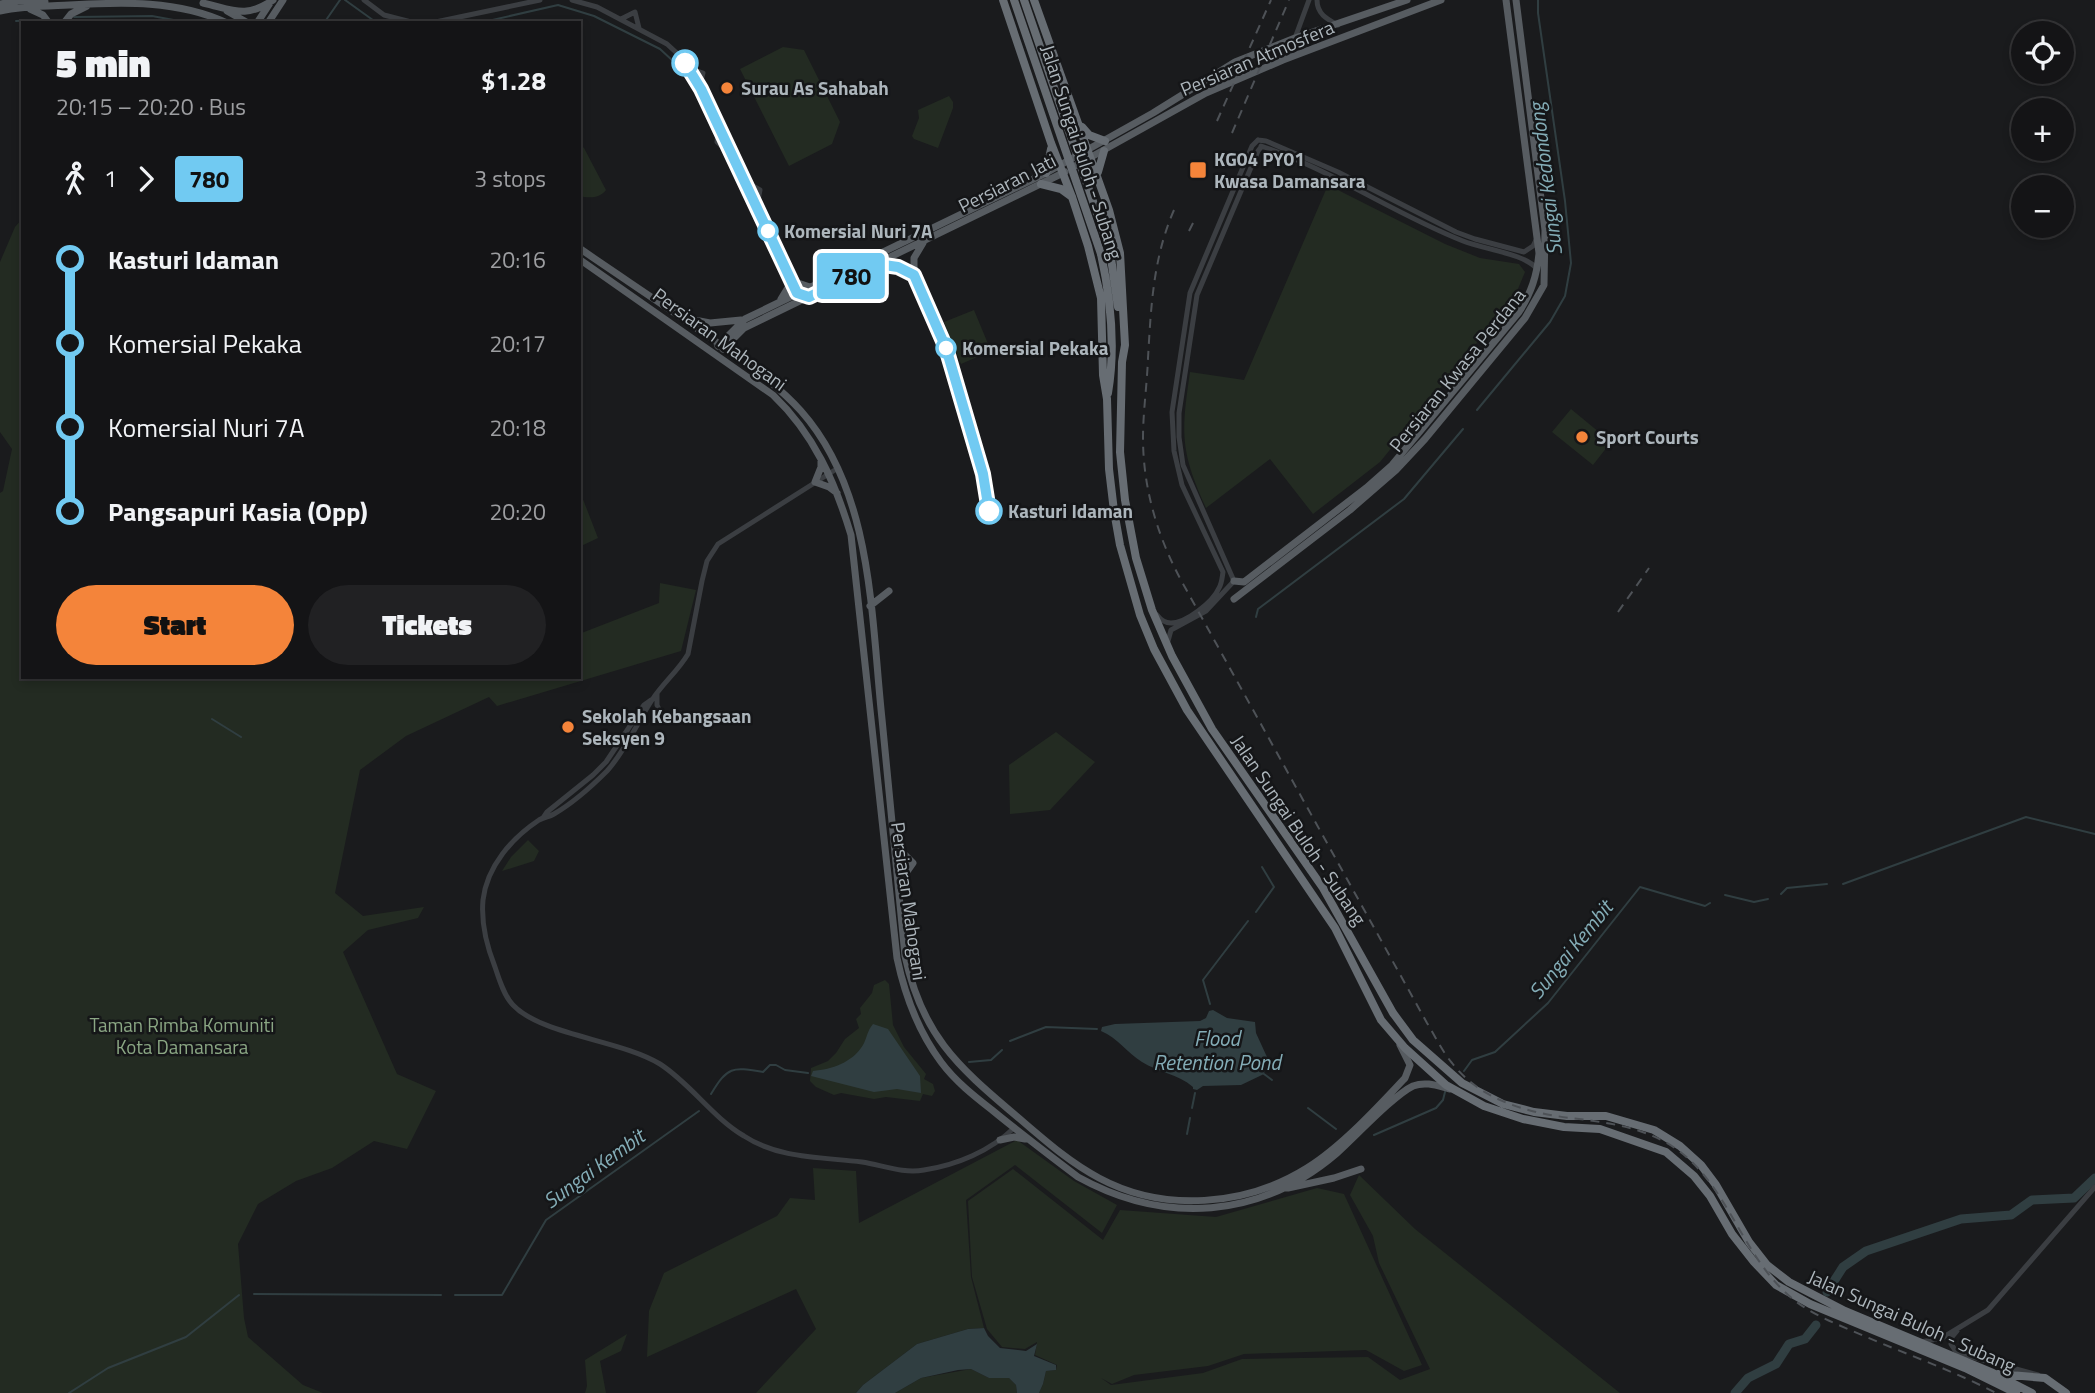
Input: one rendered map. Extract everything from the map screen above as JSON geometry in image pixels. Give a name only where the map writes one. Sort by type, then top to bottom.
[{"type":"highway","name":"Jalan Sungai Buloh - Subang","points":[[1003,0],[1072,197],[1101,298],[1109,469],[1118,534],[1140,615],[1154,649],[1187,710],[1335,928],[1372,1006],[1393,1036],[1454,1091],[1503,1113],[1564,1127],[1600,1129],[1666,1152],[1694,1175],[1732,1234],[1776,1285],[1810,1304],[1965,1368],[2015,1393]]},
{"type":"highway","name":"Jalan Sungai Buloh - Subang","points":[[1014,0],[1101,254],[1109,291],[1111,317],[1112,369],[1107,400]]},
{"type":"highway","name":"Jalan Sungai Buloh - Subang","points":[[1024,0],[1110,251],[1122,362],[1120,452],[1125,500],[1136,558],[1152,610],[1172,656],[1212,729],[1323,888],[1349,930],[1383,1000],[1413,1040],[1435,1061],[1462,1083],[1503,1104],[1534,1112],[1567,1116],[1606,1116],[1654,1130],[1680,1146],[1701,1165],[1716,1185],[1749,1242],[1776,1272],[1814,1297],[1993,1373],[2032,1393]]},
{"type":"highway","name":"Jalan Sungai Buloh - Subang","points":[[1034,0],[1110,210],[1120,253],[1125,345],[1122,362]]},
{"type":"highway","points":[[1077,119],[1089,135],[1105,141]]},
{"type":"highway","points":[[1048,132],[1065,144],[1076,139],[1081,131]]},
{"type":"highway","name":"Jalan Sungai Buloh - Subang","points":[[1046,173],[1051,156],[1051,143]]},
{"type":"highway","points":[[1041,184],[1060,189],[1072,197],[1076,187],[1083,181],[1099,180],[1098,166],[1104,151]]},
{"type":"highway","points":[[1993,1373],[2045,1378],[2066,1393]]},
{"type":"main road","points":[[0,4],[74,0]]},
{"type":"main road","points":[[193,0],[229,12],[245,21]]},
{"type":"main road","points":[[203,3],[247,13],[257,11],[273,0]]},
{"type":"main road","points":[[258,21],[273,0]]},
{"type":"main road","points":[[269,21],[284,0]]},
{"type":"main road","points":[[277,21],[284,0]]},
{"type":"main road","name":"Persiaran Atmosfera","points":[[1062,169],[1235,62],[1295,38],[1407,0]]},
{"type":"main road","name":"Persiaran Atmosfera","points":[[1089,154],[1104,151],[1206,93],[1283,60],[1441,0]]},
{"type":"main road","name":"Persiaran Kwasa Perdana","points":[[1234,599],[1350,510],[1396,470],[1525,318],[1540,293],[1545,276],[1545,230],[1516,1]]},
{"type":"main road","name":"Persiaran Kwasa Perdana","points":[[1232,584],[1244,582],[1392,465],[1529,297],[1538,270],[1539,253],[1506,2]]},
{"type":"main road","points":[[24,3],[48,21]]},
{"type":"main road","points":[[0,11],[24,3],[158,3],[200,12],[223,21]]},
{"type":"main road","points":[[66,21],[76,10],[94,3]]},
{"type":"main road","name":"Persiaran Jati","points":[[716,354],[744,319],[1046,173],[1062,169]]},
{"type":"main road","name":"Persiaran Jati","points":[[721,346],[744,328],[1041,184],[1062,169]]},
{"type":"main road","points":[[877,264],[898,267],[914,275],[915,253],[926,240]]},
{"type":"main road","name":"Persiaran Mahogani","points":[[581,249],[738,357],[781,391],[819,434],[838,468],[860,532],[867,580],[905,956],[924,1016],[950,1055],[974,1080],[1052,1147],[1100,1179],[1149,1197],[1212,1200],[1257,1190],[1290,1178],[1324,1156],[1405,1078],[1410,1065],[1393,1036]]},
{"type":"main road","name":"Persiaran Mahogani","points":[[581,260],[773,395],[785,406],[830,473],[851,535],[896,951],[903,984],[914,1018],[942,1063],[966,1089],[1087,1182],[1113,1195],[1147,1205],[1214,1210],[1281,1189],[1335,1155],[1411,1087],[1427,1084],[1454,1091]]},
{"type":"main road","points":[[779,302],[792,281],[810,287]]},
{"type":"main road","points":[[680,317],[710,323],[744,319]]},
{"type":"main road","points":[[736,335],[734,347],[738,357]]},
{"type":"main road","points":[[821,457],[821,467],[815,482],[838,494]]},
{"type":"main road","points":[[867,580],[873,589],[885,592],[870,606]]},
{"type":"main road","points":[[895,843],[902,854],[913,863],[899,883]]},
{"type":"main road","points":[[974,1080],[980,1090],[1012,1118],[1014,1128],[1023,1128],[1052,1147]]},
{"type":"main road","points":[[995,1113],[1005,1127],[1000,1140]]},
{"type":"main road","points":[[1000,1140],[1018,1137],[1032,1142]]},
{"type":"main road","points":[[1281,1189],[1335,1178],[1361,1169]]},
{"type":"street","points":[[364,0],[391,21]]},
{"type":"street","points":[[369,0],[374,7]]},
{"type":"street","points":[[440,21],[540,0]]},
{"type":"street","points":[[572,0],[597,8],[667,44],[688,68],[703,74],[701,89],[718,127],[717,142],[732,157],[797,293],[809,297]]},
{"type":"street","points":[[1295,38],[1309,0]]},
{"type":"street","points":[[1317,0],[1320,13],[1339,25]]},
{"type":"street","points":[[618,18],[622,19],[635,12],[640,29]]},
{"type":"street","points":[[384,15],[407,21]]},
{"type":"street","points":[[1258,140],[1266,141],[1475,239],[1524,252],[1534,246],[1537,237]]},
{"type":"street","points":[[1258,140],[1261,147],[1337,175],[1454,238],[1482,249],[1525,258],[1538,270]]},
{"type":"street","points":[[1232,584],[1223,572],[1182,485],[1174,452],[1172,412],[1190,293],[1252,146],[1258,140]]},
{"type":"street","points":[[1232,584],[1183,465],[1179,413],[1197,295],[1261,147]]},
{"type":"street","points":[[743,179],[760,190],[757,209]]},
{"type":"street","points":[[543,818],[551,816],[600,778],[620,754],[652,700],[681,667],[688,654],[707,561],[718,544],[838,468]]},
{"type":"street","points":[[1218,592],[1223,572]]},
{"type":"street","points":[[1152,610],[1160,618],[1172,623],[1203,608],[1218,592],[1232,584]]},
{"type":"street","points":[[1172,656],[1167,640],[1171,630],[1206,611],[1232,584]]},
{"type":"street","points":[[642,719],[648,715],[660,715],[657,694]]},
{"type":"street","points":[[652,700],[644,705],[606,762],[547,811],[543,818],[511,844],[496,862],[485,886],[485,932],[500,983],[512,1005],[545,1024],[611,1044],[659,1063],[683,1081],[716,1115],[741,1135],[785,1153],[921,1171],[969,1158],[985,1150],[1014,1128]]},
{"type":"street","points":[[1918,1342],[1942,1338],[1980,1316],[1995,1303],[2095,1187]]},
{"type":"street","points":[[1962,1326],[1952,1337],[1951,1344],[1955,1350],[1973,1359],[2012,1367],[2045,1378]]},
{"type":"green space","points":[[783,47],[804,50],[840,122],[832,144],[789,166],[740,69]]},
{"type":"green space","points":[[949,96],[953,108],[938,148],[914,139],[912,136],[919,118],[918,110]]},
{"type":"green space","points":[[581,145],[606,190],[590,197],[581,196]]},
{"type":"green space","points":[[1328,185],[1445,244],[1480,258],[1519,264],[1525,272],[1515,296],[1380,462],[1313,514],[1270,459],[1206,508],[1191,471],[1185,442],[1185,411],[1190,372],[1244,380]]},
{"type":"green space","name":"Taman Rimba Komuniti Kota Damansara","points":[[21,220],[21,679],[581,679],[581,633],[659,603],[660,583],[696,590],[681,651],[497,706],[489,697],[406,736],[360,770],[335,893],[363,916],[424,907],[418,918],[368,930],[343,952],[397,1074],[436,1091],[407,1149],[374,1141],[332,1168],[296,1181],[258,1204],[238,1244],[248,1337],[303,1385],[323,1393],[0,1393],[0,493],[3,491],[12,449],[0,432],[0,262],[15,227]]},
{"type":"green space","points":[[974,310],[991,351],[961,364],[944,322]]},
{"type":"green space","name":"Sport Courts","points":[[1571,409],[1611,442],[1593,465],[1552,432]]},
{"type":"green space","points":[[581,494],[598,538],[581,546]]},
{"type":"green space","points":[[1056,732],[1095,762],[1050,810],[1010,814],[1009,765]]},
{"type":"green space","points":[[528,840],[539,851],[534,861],[502,871],[511,857]]},
{"type":"green space","points":[[885,980],[889,984],[893,1025],[904,1047],[926,1074],[924,1079],[933,1084],[935,1091],[932,1096],[923,1094],[920,1101],[886,1097],[874,1099],[841,1093],[834,1095],[816,1087],[810,1081],[811,1068],[828,1061],[845,1039],[859,1028],[856,1019],[861,1014],[860,1008],[872,993],[874,985]]},
{"type":"green space","points":[[1017,1140],[1074,1181],[1117,1205],[1102,1233],[1015,1165],[966,1200],[971,1277],[984,1328],[968,1329],[917,1344],[856,1393],[756,1393],[816,1329],[796,1289],[647,1357],[649,1311],[664,1273],[777,1216],[790,1198],[815,1200],[813,1168],[856,1171],[859,1223]]},
{"type":"green space","points":[[1013,1169],[1103,1240],[1120,1210],[1216,1217],[1317,1188],[1344,1194],[1422,1365],[1404,1371],[1366,1350],[1244,1354],[1208,1366],[1134,1375],[1112,1384],[1101,1378],[1111,1385],[1203,1373],[1242,1359],[1368,1357],[1400,1380],[1430,1369],[1379,1263],[1373,1236],[1350,1195],[1359,1175],[1415,1229],[1620,1393],[1039,1393],[1046,1371],[1056,1370],[1057,1365],[1035,1355],[1037,1342],[1025,1349],[1002,1347],[987,1329],[972,1277],[968,1201]]},
{"type":"green space","points":[[627,1334],[621,1351],[600,1361],[606,1393],[585,1393],[585,1360]]},
{"type":"green space","points":[[971,1369],[989,1378],[1009,1378],[1016,1385],[1017,1393],[895,1393],[921,1378]]},
{"type":"water","name":"Flood Retention Pond","points":[[1213,1010],[1227,1018],[1255,1022],[1256,1033],[1267,1057],[1264,1074],[1241,1085],[1203,1086],[1197,1090],[1193,1089],[1181,1079],[1142,1062],[1101,1031],[1102,1027],[1115,1024],[1200,1021]]},
{"type":"water","points":[[873,1024],[888,1029],[920,1076],[921,1093],[897,1089],[874,1092],[811,1076],[813,1071],[834,1067],[853,1056],[863,1045]]},
{"type":"water","points":[[984,1328],[1000,1348],[1026,1351],[1037,1344],[1034,1356],[1056,1365],[1056,1370],[1046,1371],[1039,1393],[1017,1393],[1016,1385],[1009,1378],[989,1378],[971,1369],[921,1378],[895,1393],[856,1393],[917,1344],[968,1329]]},
{"type":"waterway","points":[[325,21],[340,0]]},
{"type":"waterway","points":[[345,0],[374,21]]},
{"type":"waterway","name":"Sungai Kedondong","points":[[1477,410],[1550,322],[1565,296],[1571,263],[1538,0]]},
{"type":"waterway","points":[[488,21],[558,5],[594,16],[660,49],[673,61],[691,81],[714,133]]},
{"type":"waterway","points":[[74,17],[152,16],[179,21]]},
{"type":"waterway","points":[[16,21],[36,20]]},
{"type":"waterway","name":"Sungai Kedondong","points":[[1256,617],[1258,609],[1404,499],[1463,429]]},
{"type":"waterway","points":[[212,719],[241,737]]},
{"type":"waterway","name":"Sungai Kembit","points":[[1843,884],[2026,817],[2095,834]]},
{"type":"waterway","points":[[1256,912],[1274,887],[1262,867]]},
{"type":"waterway","name":"Sungai Kembit","points":[[1781,894],[1787,888],[1827,884]]},
{"type":"waterway","name":"Sungai Kembit","points":[[1464,1071],[1472,1060],[1495,1052],[1548,1003],[1640,887],[1705,906],[1710,903]]},
{"type":"waterway","name":"Sungai Kembit","points":[[1725,895],[1754,902],[1768,899]]},
{"type":"waterway","points":[[1210,1004],[1203,980],[1248,921]]},
{"type":"waterway","name":"Sungai Kembit","points":[[1010,1041],[1046,1027],[1097,1029]]},
{"type":"waterway","name":"Sungai Kembit","points":[[969,1062],[991,1060],[1002,1050]]},
{"type":"waterway","name":"Sungai Kembit","points":[[711,1094],[727,1073],[737,1069],[763,1072],[770,1065],[776,1065],[785,1070],[808,1073]]},
{"type":"waterway","name":"Sungai Kembit","points":[[1264,1074],[1272,1080]]},
{"type":"waterway","name":"Sungai Kembit","points":[[1374,1135],[1436,1108],[1443,1100],[1445,1092]]},
{"type":"waterway","points":[[1192,1108],[1195,1093]]},
{"type":"waterway","name":"Sungai Kembit","points":[[1308,1108],[1336,1129]]},
{"type":"waterway","name":"Sungai Kembit","points":[[455,1295],[502,1295],[546,1220],[699,1111]]},
{"type":"waterway","points":[[1187,1134],[1190,1118]]},
{"type":"waterway","points":[[1827,1292],[1843,1267],[1866,1251],[1961,1219],[2011,1215],[2032,1200],[2074,1198],[2095,1178]]},
{"type":"waterway","name":"Sungai Kembit","points":[[254,1294],[441,1295]]},
{"type":"waterway","name":"Sungai Kembit","points":[[69,1393],[108,1368],[186,1337],[239,1295]]},
{"type":"waterway","points":[[1735,1393],[1748,1378],[1776,1364],[1789,1344],[1805,1339],[1816,1325]]},
{"type":"railway","points":[[1217,121],[1271,0]]},
{"type":"railway","points":[[1232,133],[1289,0]]},
{"type":"railway","points":[[1174,210],[1157,264],[1154,283],[1143,428],[1146,476],[1159,531],[1182,582],[1445,1054],[1478,1088],[1509,1104],[1544,1114],[1623,1126],[1665,1142],[1685,1156],[1702,1173],[1769,1275],[1795,1300],[1833,1323],[1996,1393]]},
{"type":"railway","points":[[1189,231],[1196,217]]},
{"type":"railway","points":[[1618,612],[1649,568]]},
{"type":"bus line","name":"780","points":[[685,63],[701,89],[797,293],[809,297],[877,264],[898,267],[914,275],[946,348],[983,474],[989,511]]},
{"type":"place","name":"Surau As Sahabah","points":[[727,88]]},
{"type":"place","name":"KG04 PY01 Kwasa Damansara","points":[[1198,170]]},
{"type":"place","name":"Komersial Nuri 7A","points":[[768,231]]},
{"type":"place","name":"Komersial Pekaka","points":[[946,348]]},
{"type":"place","name":"Sport Courts","points":[[1582,437]]},
{"type":"place","name":"Kasturi Idaman","points":[[989,511]]},
{"type":"place","name":"Sekolah Kebangsaan Seksyen 9","points":[[568,727]]}]
